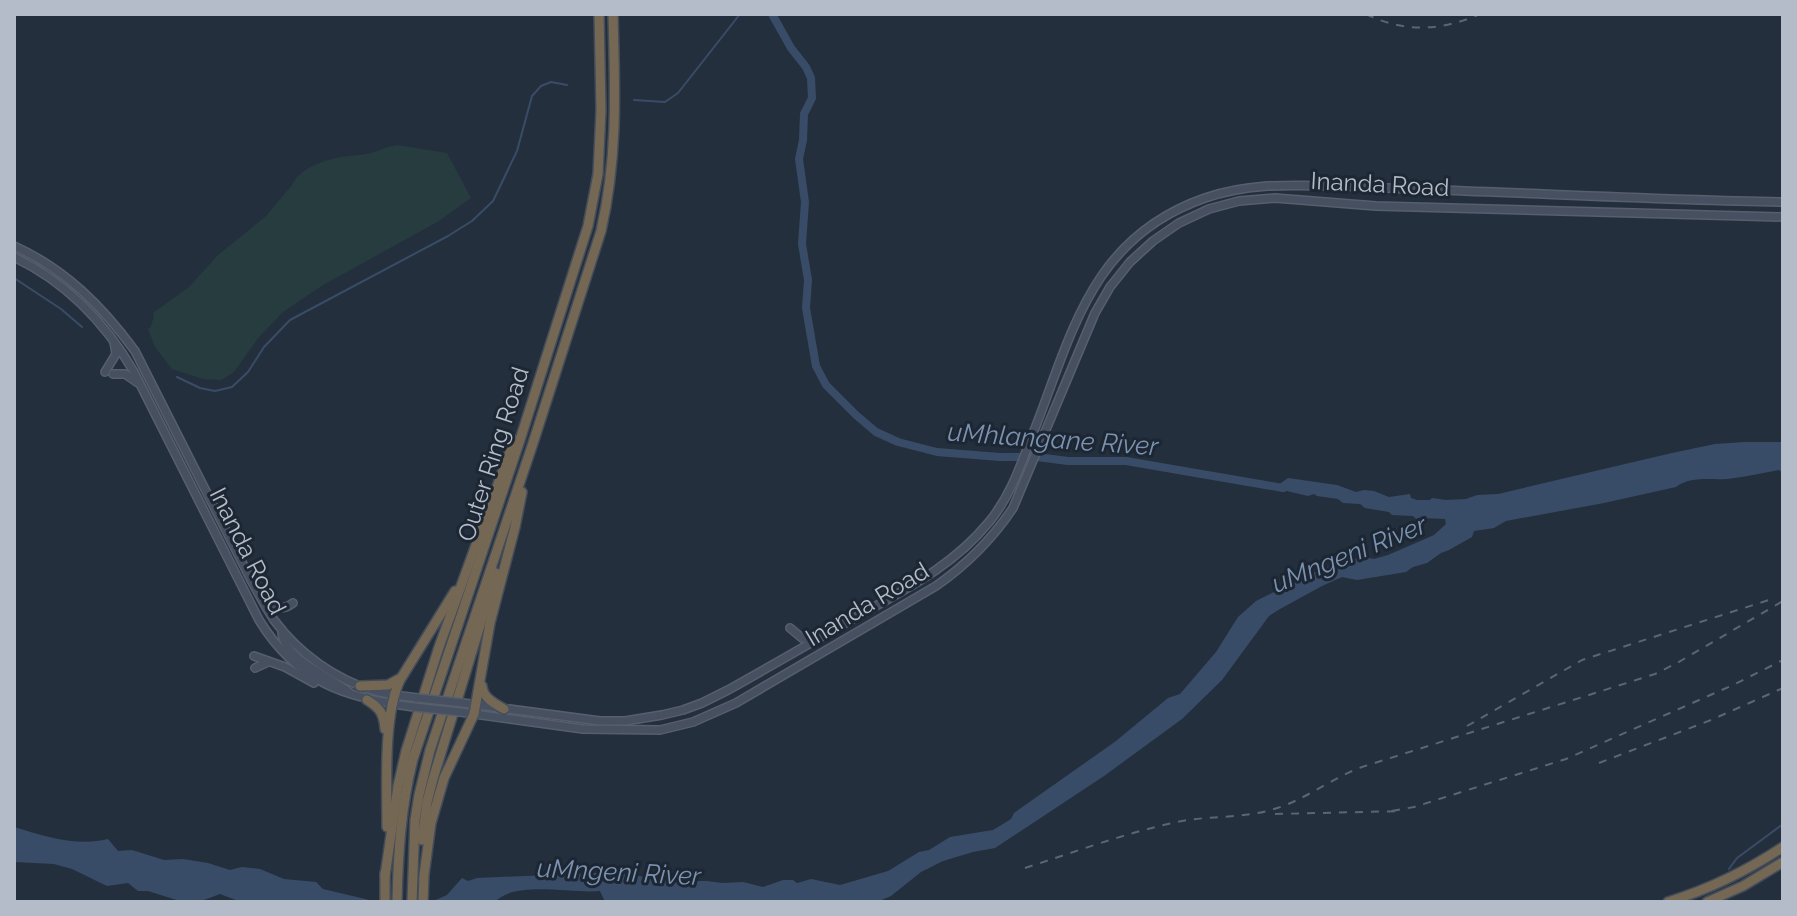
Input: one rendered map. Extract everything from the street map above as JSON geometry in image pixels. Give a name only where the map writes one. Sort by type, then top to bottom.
[{"type":"highway","name":"Outer Ring Road","points":[[397,902],[391,851],[421,734],[581,253],[594,199],[600,133],[599,14]]},
{"type":"highway","name":"Outer Ring Road","points":[[412,902],[420,852],[419,795],[430,750],[593,261],[607,205],[615,136],[613,14]]},
{"type":"highway","points":[[385,902],[385,876],[391,851],[396,794],[406,751],[467,568],[534,391]]},
{"type":"highway","points":[[420,852],[444,778],[475,710],[490,623],[533,443]]},
{"type":"highway","points":[[423,902],[424,875],[420,852],[433,779],[521,493]]},
{"type":"highway","points":[[388,773],[393,699],[404,673],[467,568]]},
{"type":"highway","points":[[482,670],[482,690],[490,703],[504,709]]},
{"type":"highway","points":[[360,686],[388,685],[404,673]]},
{"type":"highway","points":[[367,700],[378,707],[384,717],[391,851]]},
{"type":"highway","points":[[1668,902],[1724,882],[1783,847]]},
{"type":"highway","points":[[1707,902],[1743,886],[1783,862]]},
{"type":"main road","name":"Inanda Road","points":[[504,709],[600,721],[625,721],[662,715],[702,703],[917,584],[947,563],[987,525],[1017,475],[1079,313],[1094,287],[1131,243],[1157,222],[1187,205],[1222,193],[1273,184],[1783,202]]},
{"type":"main road","name":"Inanda Road","points":[[14,257],[35,268],[85,306],[126,357],[265,628],[281,650],[305,672],[324,684],[367,700],[418,698],[519,721],[598,730],[660,730],[718,713],[947,579],[998,529],[1013,508],[1095,313],[1118,275],[1164,232],[1194,215],[1248,199],[1275,198],[1406,207],[1783,217]]},
{"type":"main road","name":"Inanda Road","points":[[14,246],[50,265],[87,294],[135,351],[259,594],[282,630],[317,662],[360,686],[414,707],[462,708]]},
{"type":"main road","points":[[112,338],[116,354],[109,373],[125,374],[142,387]]},
{"type":"main road","points":[[259,594],[279,609],[293,603]]},
{"type":"main road","points":[[265,628],[274,632],[282,630],[283,641],[304,662],[353,696]]},
{"type":"main road","points":[[790,628],[802,638],[816,640]]},
{"type":"main road","points":[[254,656],[285,667],[327,689],[353,696]]},
{"type":"main road","points":[[255,668],[268,662]]},
{"type":"main road","name":"Inanda Road","points":[[475,710],[490,703]]},
{"type":"green space","points":[[397,145],[447,153],[471,198],[439,221],[323,285],[283,312],[259,337],[234,372],[221,380],[203,379],[172,369],[155,347],[148,329],[153,313],[189,287],[218,255],[266,216],[304,171],[332,159]]},
{"type":"water","points":[[1783,442],[1783,473],[1779,470],[1727,479],[1694,480],[1604,503],[1506,521],[1494,528],[1474,531],[1472,537],[1406,572],[1357,580],[1342,577],[1322,586],[1269,616],[1222,680],[1182,719],[1104,776],[995,848],[943,861],[877,902],[605,902],[600,891],[544,889],[516,891],[495,902],[431,902],[447,895],[462,878],[468,881],[477,878],[596,873],[670,881],[743,882],[763,887],[783,880],[797,883],[811,879],[840,885],[888,871],[950,837],[993,830],[1011,819],[1014,813],[1116,741],[1168,698],[1180,694],[1216,652],[1238,617],[1256,601],[1314,572],[1364,557],[1374,559],[1388,555],[1434,535],[1446,524],[1445,519],[1417,520],[1413,516],[1392,515],[1360,504],[1343,503],[1338,499],[1274,488],[1288,478],[1337,485],[1356,492],[1374,491],[1389,497],[1410,494],[1417,500],[1466,499],[1715,444]]},
{"type":"water","points":[[14,827],[73,841],[108,839],[118,851],[132,850],[164,860],[183,859],[230,870],[242,867],[260,869],[284,879],[316,882],[323,889],[378,902],[241,902],[220,894],[204,900],[183,902],[138,891],[128,883],[107,886],[54,864],[14,862]]},
{"type":"waterway","points":[[634,100],[665,102],[678,93],[740,14]]},
{"type":"waterway","name":"uMhlangane River","points":[[772,14],[811,78],[812,98],[804,114],[799,159],[805,202],[802,244],[808,280],[806,308],[816,366],[826,385],[856,415],[876,432],[898,442],[937,452],[1068,461],[1126,461],[1283,488]]},
{"type":"waterway","points":[[177,377],[215,391],[232,387],[290,320],[472,221],[493,201],[517,151],[532,96],[541,86],[551,82],[567,85]]},
{"type":"waterway","points":[[14,278],[82,327]]},
{"type":"waterway","points":[[1729,869],[1737,858],[1783,824]]},
{"type":"railway","points":[[1366,14],[1394,24],[1423,28],[1452,24],[1480,14]]},
{"type":"railway","points":[[1467,726],[1582,660],[1772,599]]},
{"type":"railway","points":[[1025,868],[1158,826],[1250,814],[1285,805],[1362,767],[1655,674],[1783,601]]},
{"type":"railway","points":[[1392,811],[1414,807],[1566,759],[1783,660]]},
{"type":"railway","points":[[1599,763],[1711,720],[1783,688]]},
{"type":"railway","points":[[1275,814],[1403,811]]},
{"type":"water label","name":"uMngeni River","points":[[1349,554]]},
{"type":"water label","name":"uMngeni River","points":[[619,872]]}]
